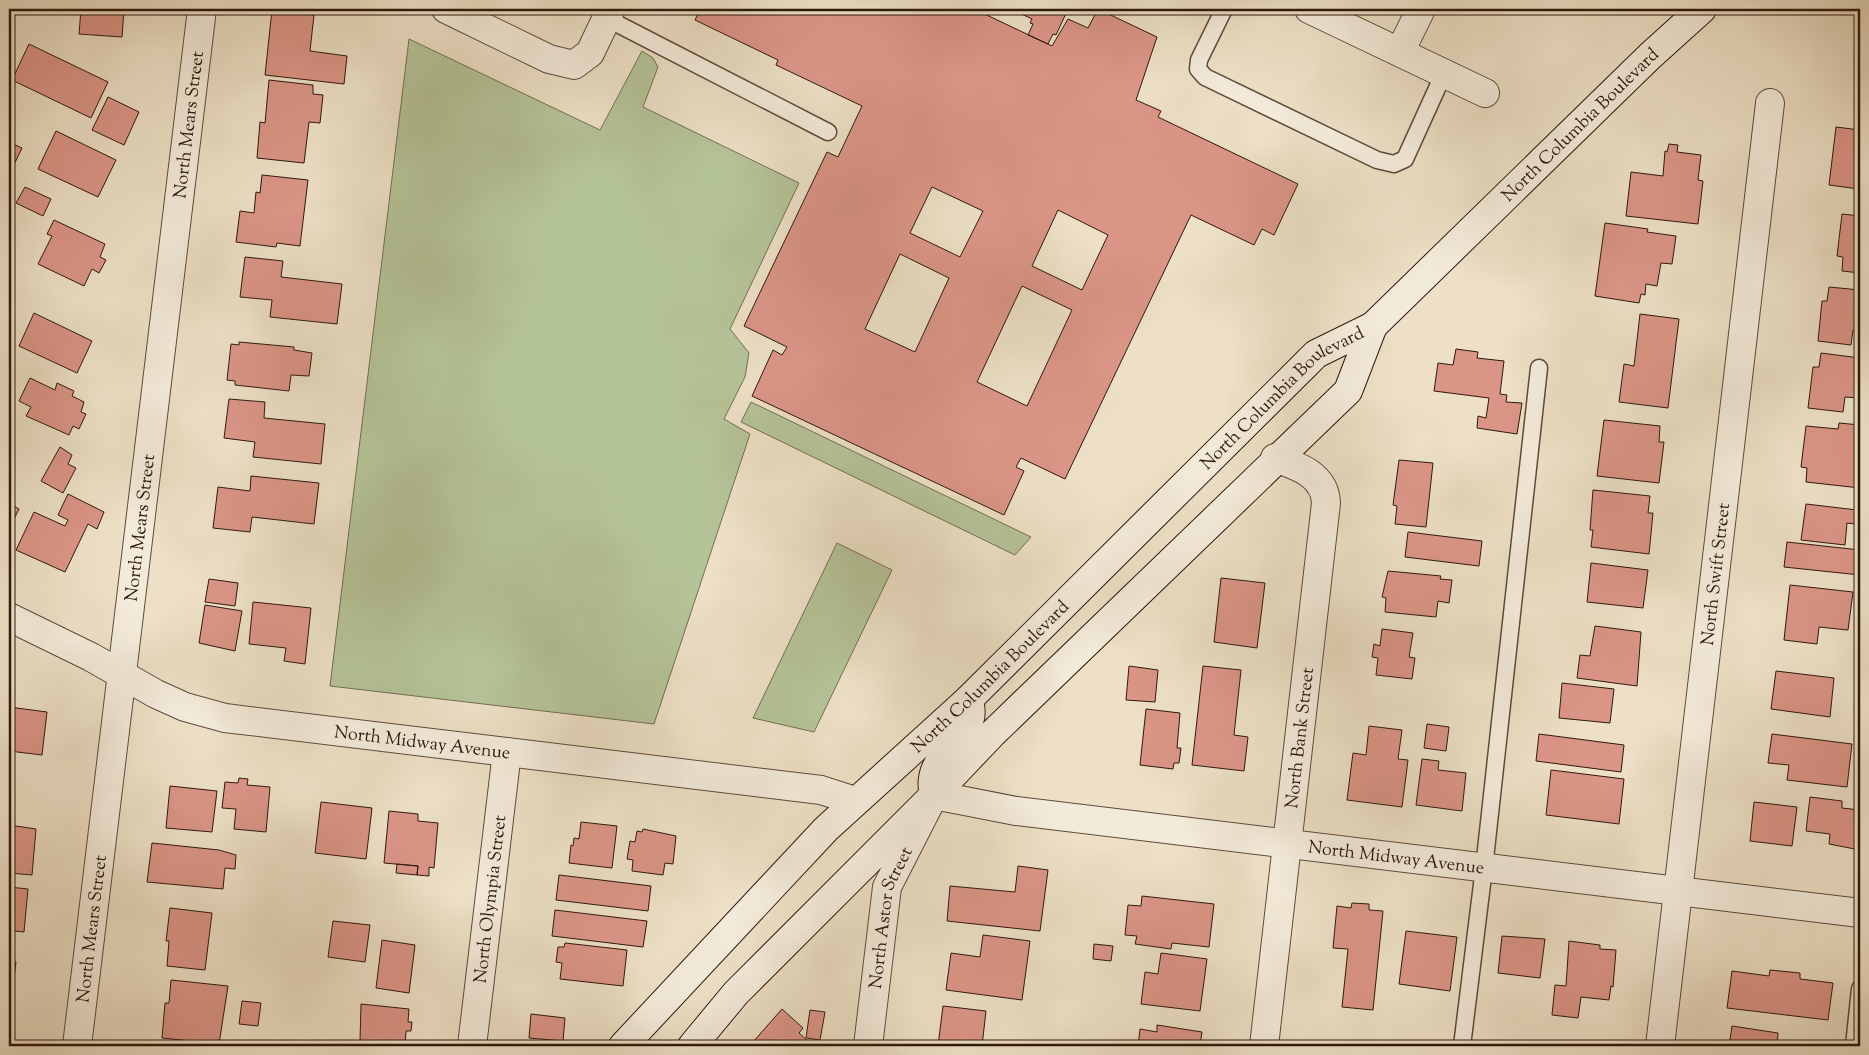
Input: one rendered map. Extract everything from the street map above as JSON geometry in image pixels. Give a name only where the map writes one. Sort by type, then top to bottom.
[{"type":"street","name":"North Mears Street","points":[[77,1046],[202,9]]},
{"type":"street","points":[[446,9],[549,59],[574,65],[590,53],[609,13]]},
{"type":"street","points":[[1309,9],[1485,92]]},
{"type":"street","points":[[1400,52],[1421,9]]},
{"type":"street","name":"North Columbia Boulevard","points":[[623,1046],[779,877],[855,801],[969,699],[1316,354],[1373,326],[1650,56],[1702,9]]},
{"type":"street","name":"North Swift Street","points":[[1660,1046],[1770,103]]},
{"type":"street","name":"North Columbia Boulevard","points":[[692,1046],[736,993],[934,795],[992,734],[1099,633],[1275,458],[1348,391],[1373,326]]},
{"type":"street","name":"North Bank Street","points":[[1264,1046],[1326,503],[1326,496],[1318,481],[1308,472],[1275,458]]},
{"type":"street","name":"North Midway Avenue","points":[[9,617],[91,657],[184,707],[225,718],[820,790],[855,801]]},
{"type":"street","points":[[934,795],[931,782],[937,765],[971,717],[969,699]]},
{"type":"street","name":"North Olympia Street","points":[[472,1046],[507,752]]},
{"type":"street","name":"North Midway Avenue","points":[[934,795],[1016,811],[1860,913]]},
{"type":"street","name":"North Astor Street","points":[[868,1046],[887,887],[934,795]]},
{"type":"lane","points":[[1224,9],[1199,60],[1198,69],[1205,77],[1377,160],[1394,164],[1405,159],[1444,73]]},
{"type":"lane","points":[[609,13],[828,132]]},
{"type":"lane","points":[[1462,1046],[1484,868],[1539,368]]},
{"type":"lane","points":[[1854,1046],[1860,989]]},
{"type":"green space","points":[[409,39],[600,130],[642,51],[653,58],[658,67],[643,107],[799,183],[730,329],[749,353],[745,377],[724,419],[750,434],[654,724],[330,686]]},
{"type":"green space","points":[[751,402],[1031,537],[1015,555],[741,422]]},
{"type":"green space","points":[[837,543],[892,570],[814,732],[753,718]]},
{"type":"building","points":[[81,9],[124,9],[122,37],[79,34]]},
{"type":"building","points":[[700,9],[974,9],[1052,46],[1068,19],[1088,28],[1098,9],[1157,37],[1136,100],[1161,111],[1158,117],[1298,184],[1274,235],[1262,229],[1254,245],[1191,215],[1065,479],[1021,458],[1016,467],[1024,471],[1004,515],[752,396],[773,350],[782,355],[787,347],[744,326],[827,152],[838,157],[862,106],[776,65],[778,60],[695,20]],"holes":[[[932,187],[983,211],[960,257],[910,233]],[[1058,210],[1108,235],[1082,290],[1032,266]],[[900,254],[949,278],[915,352],[865,329]],[[1022,286],[1072,310],[1027,406],[977,382]]]},
{"type":"building","points":[[1011,9],[1068,9],[1056,35],[1053,34],[1048,44],[1028,35],[1033,24],[1030,23],[1032,19]]},
{"type":"building","points":[[272,10],[314,15],[310,51],[347,56],[344,84],[265,75]]},
{"type":"building","points":[[29,44],[108,82],[91,118],[12,80]]},
{"type":"building","points":[[269,80],[313,85],[313,94],[323,95],[320,123],[309,122],[304,163],[257,158],[260,122],[265,123]]},
{"type":"building","points":[[108,97],[139,112],[124,145],[92,130]]},
{"type":"building","points":[[1836,127],[1860,130],[1860,199],[1858,199],[1859,189],[1829,185]]},
{"type":"building","points":[[56,131],[116,160],[98,197],[38,169]]},
{"type":"building","points":[[9,142],[22,148],[11,171],[9,170]]},
{"type":"building","points":[[1669,144],[1678,145],[1677,152],[1701,155],[1698,180],[1703,181],[1698,224],[1626,216],[1631,172],[1663,176],[1665,151],[1667,152]]},
{"type":"building","points":[[262,175],[308,180],[300,246],[277,243],[276,247],[236,242],[240,211],[254,213],[256,192],[260,193]]},
{"type":"building","points":[[25,187],[51,199],[43,216],[16,203]]},
{"type":"building","points":[[1842,214],[1860,216],[1860,273],[1842,271],[1843,257],[1837,256]]},
{"type":"building","points":[[54,220],[105,244],[100,257],[106,260],[99,273],[92,269],[84,286],[38,264],[52,236],[47,234]]},
{"type":"building","points":[[1605,223],[1648,229],[1647,232],[1676,236],[1672,264],[1661,263],[1657,286],[1646,284],[1645,295],[1641,294],[1639,303],[1595,296]]},
{"type":"building","points":[[245,257],[283,261],[281,277],[342,284],[337,324],[270,317],[272,300],[240,297]]},
{"type":"building","points":[[1829,287],[1860,290],[1860,331],[1853,330],[1851,345],[1818,341],[1822,301],[1827,301]]},
{"type":"building","points":[[34,313],[92,341],[77,373],[19,346]]},
{"type":"building","points":[[1640,314],[1679,319],[1668,408],[1619,402],[1624,364],[1634,366]]},
{"type":"building","points":[[239,342],[294,347],[294,350],[312,353],[309,376],[291,375],[289,391],[235,385],[235,381],[227,380],[231,344],[239,345]]},
{"type":"building","points":[[1456,349],[1478,352],[1477,358],[1504,361],[1500,394],[1507,395],[1506,402],[1522,403],[1517,434],[1477,428],[1478,416],[1486,418],[1489,398],[1434,391],[1438,363],[1453,365]]},
{"type":"building","points":[[1821,353],[1860,358],[1860,398],[1845,397],[1843,412],[1808,408],[1813,367],[1819,367]]},
{"type":"building","points":[[30,378],[55,390],[57,383],[74,391],[72,396],[84,402],[81,412],[86,414],[79,429],[73,426],[69,435],[26,416],[31,407],[19,401]]},
{"type":"building","points":[[229,399],[265,402],[264,418],[325,424],[321,464],[253,457],[255,442],[224,438]]},
{"type":"building","points":[[1604,420],[1660,426],[1659,442],[1664,442],[1659,483],[1597,476]]},
{"type":"building","points":[[1839,423],[1860,425],[1860,488],[1806,482],[1807,468],[1801,467],[1806,426],[1838,429]]},
{"type":"building","points":[[60,447],[72,455],[68,464],[76,468],[63,493],[41,481]]},
{"type":"building","points":[[1399,460],[1433,463],[1426,527],[1395,524],[1397,506],[1393,505]]},
{"type":"building","points":[[251,476],[319,483],[314,524],[252,517],[250,532],[213,528],[218,487],[250,491]]},
{"type":"building","points":[[1593,490],[1650,496],[1648,513],[1653,513],[1649,554],[1591,547],[1593,530],[1590,530]]},
{"type":"building","points":[[68,494],[104,512],[97,529],[88,524],[65,572],[16,550],[34,512],[65,526],[68,520],[58,515]]},
{"type":"building","points":[[9,503],[19,509],[9,529]]},
{"type":"building","points":[[1806,504],[1857,510],[1855,524],[1847,523],[1845,545],[1801,540]]},
{"type":"building","points":[[1408,532],[1482,541],[1479,566],[1405,557]]},
{"type":"building","points":[[1787,542],[1860,550],[1860,575],[1784,567]]},
{"type":"building","points":[[1591,563],[1648,570],[1643,608],[1587,602]]},
{"type":"building","points":[[1388,571],[1441,576],[1440,579],[1452,580],[1449,603],[1438,601],[1436,617],[1385,612],[1386,598],[1382,597]]},
{"type":"building","points":[[1221,578],[1265,583],[1257,648],[1214,642]]},
{"type":"building","points":[[209,579],[238,583],[235,606],[205,602]]},
{"type":"building","points":[[1790,585],[1853,592],[1848,630],[1819,627],[1817,644],[1784,640]]},
{"type":"building","points":[[253,602],[311,608],[305,664],[284,661],[286,648],[249,644]]},
{"type":"building","points":[[205,605],[242,611],[235,651],[199,643]]},
{"type":"building","points":[[1595,626],[1641,632],[1637,686],[1577,678],[1580,655],[1590,656]]},
{"type":"building","points":[[1382,629],[1413,633],[1409,657],[1415,658],[1412,679],[1376,675],[1378,658],[1372,657],[1374,644],[1380,646]]},
{"type":"building","points":[[1129,666],[1158,670],[1155,702],[1126,700]]},
{"type":"building","points":[[1203,666],[1241,670],[1234,735],[1248,737],[1244,771],[1192,765]]},
{"type":"building","points":[[1776,671],[1834,678],[1830,717],[1771,709]]},
{"type":"building","points":[[1562,683],[1614,689],[1610,723],[1559,718]]},
{"type":"building","points":[[9,707],[47,712],[42,755],[9,751]]},
{"type":"building","points":[[1146,709],[1180,713],[1177,748],[1181,748],[1179,763],[1174,763],[1173,769],[1140,765]]},
{"type":"building","points":[[1427,724],[1449,727],[1446,751],[1424,748]]},
{"type":"building","points":[[1369,726],[1402,730],[1398,759],[1408,760],[1402,807],[1347,800],[1353,753],[1366,755]]},
{"type":"building","points":[[1539,734],[1624,745],[1621,772],[1536,761]]},
{"type":"building","points":[[1772,734],[1852,744],[1847,787],[1787,780],[1789,765],[1768,763]]},
{"type":"building","points":[[1422,759],[1439,761],[1438,770],[1466,773],[1462,811],[1416,805]]},
{"type":"building","points":[[1551,770],[1624,779],[1619,824],[1546,815]]},
{"type":"building","points":[[239,778],[248,779],[247,785],[270,787],[266,832],[234,829],[236,809],[222,808],[225,782],[238,783]]},
{"type":"building","points":[[170,786],[217,791],[212,832],[166,828]]},
{"type":"building","points":[[1810,797],[1842,801],[1842,808],[1860,810],[1860,850],[1829,844],[1830,834],[1806,831]]},
{"type":"building","points":[[321,802],[372,808],[366,859],[315,853]]},
{"type":"building","points":[[1754,802],[1797,807],[1792,846],[1750,841]]},
{"type":"building","points":[[389,811],[418,814],[418,821],[438,823],[434,868],[429,867],[429,876],[417,875],[418,866],[384,863]]},
{"type":"building","points":[[581,822],[617,826],[612,868],[569,863],[571,845],[573,846],[574,838],[579,839]]},
{"type":"building","points":[[9,825],[36,829],[32,875],[9,873]]},
{"type":"building","points":[[643,829],[676,836],[673,864],[665,863],[663,875],[632,871],[633,860],[627,859],[630,841],[635,842],[637,831],[642,832]]},
{"type":"building","points":[[152,843],[219,850],[236,855],[235,869],[225,868],[223,889],[147,882]]},
{"type":"building","points":[[397,864],[418,866],[417,875],[396,873]]},
{"type":"building","points":[[1018,866],[1048,870],[1040,931],[947,921],[950,886],[1015,892]]},
{"type":"building","points":[[559,875],[651,886],[648,911],[556,900]]},
{"type":"building","points":[[9,887],[28,889],[24,932],[14,931],[12,947],[9,946]]},
{"type":"building","points":[[1142,896],[1214,904],[1209,947],[1172,943],[1171,949],[1135,944],[1137,936],[1125,935],[1128,905],[1141,906]]},
{"type":"building","points":[[1352,903],[1369,904],[1369,910],[1383,911],[1373,1010],[1342,1007],[1348,949],[1333,948],[1337,906],[1351,908]]},
{"type":"building","points":[[170,908],[212,913],[205,970],[167,966],[169,941],[166,941]]},
{"type":"building","points":[[555,910],[647,921],[643,947],[552,936]]},
{"type":"building","points":[[333,921],[370,925],[365,962],[328,957]]},
{"type":"building","points":[[1406,931],[1457,937],[1450,991],[1399,984]]},
{"type":"building","points":[[983,935],[1030,941],[1022,1000],[946,990],[951,953],[980,957]]},
{"type":"building","points":[[1502,936],[1545,939],[1540,978],[1498,973]]},
{"type":"building","points":[[382,940],[415,945],[409,993],[376,988]]},
{"type":"building","points":[[1569,941],[1600,945],[1600,949],[1616,950],[1613,987],[1611,986],[1609,1000],[1581,997],[1578,1018],[1552,1015],[1555,985],[1566,986]]},
{"type":"building","points":[[565,943],[627,950],[623,986],[560,979],[562,963],[556,962],[558,947],[564,947]]},
{"type":"building","points":[[1094,944],[1113,946],[1111,961],[1093,959]]},
{"type":"building","points":[[1161,953],[1207,959],[1200,1011],[1141,1004],[1145,972],[1158,974]]},
{"type":"building","points":[[9,961],[16,962],[10,1010],[9,1010]]},
{"type":"building","points":[[1770,970],[1800,973],[1800,979],[1833,983],[1828,1020],[1727,1008],[1732,971],[1769,976]]},
{"type":"building","points":[[171,980],[228,986],[219,1044],[162,1038],[165,1003],[169,1003]]},
{"type":"building","points":[[242,1001],[261,1003],[258,1026],[239,1024]]},
{"type":"building","points":[[361,1004],[409,1009],[408,1022],[412,1022],[411,1031],[406,1031],[405,1046],[355,1046],[356,1041],[360,1041]]},
{"type":"building","points":[[943,1006],[986,1011],[982,1046],[938,1046]]},
{"type":"building","points":[[782,1009],[803,1028],[799,1033],[810,1043],[807,1046],[758,1046],[753,1042]]},
{"type":"building","points":[[810,1010],[825,1012],[820,1040],[806,1038]]},
{"type":"building","points":[[531,1014],[565,1018],[563,1041],[529,1038]]},
{"type":"building","points":[[1157,1025],[1202,1032],[1200,1046],[1138,1046],[1140,1029],[1157,1032]]},
{"type":"building","points":[[1732,1026],[1778,1033],[1777,1046],[1729,1046]]}]
